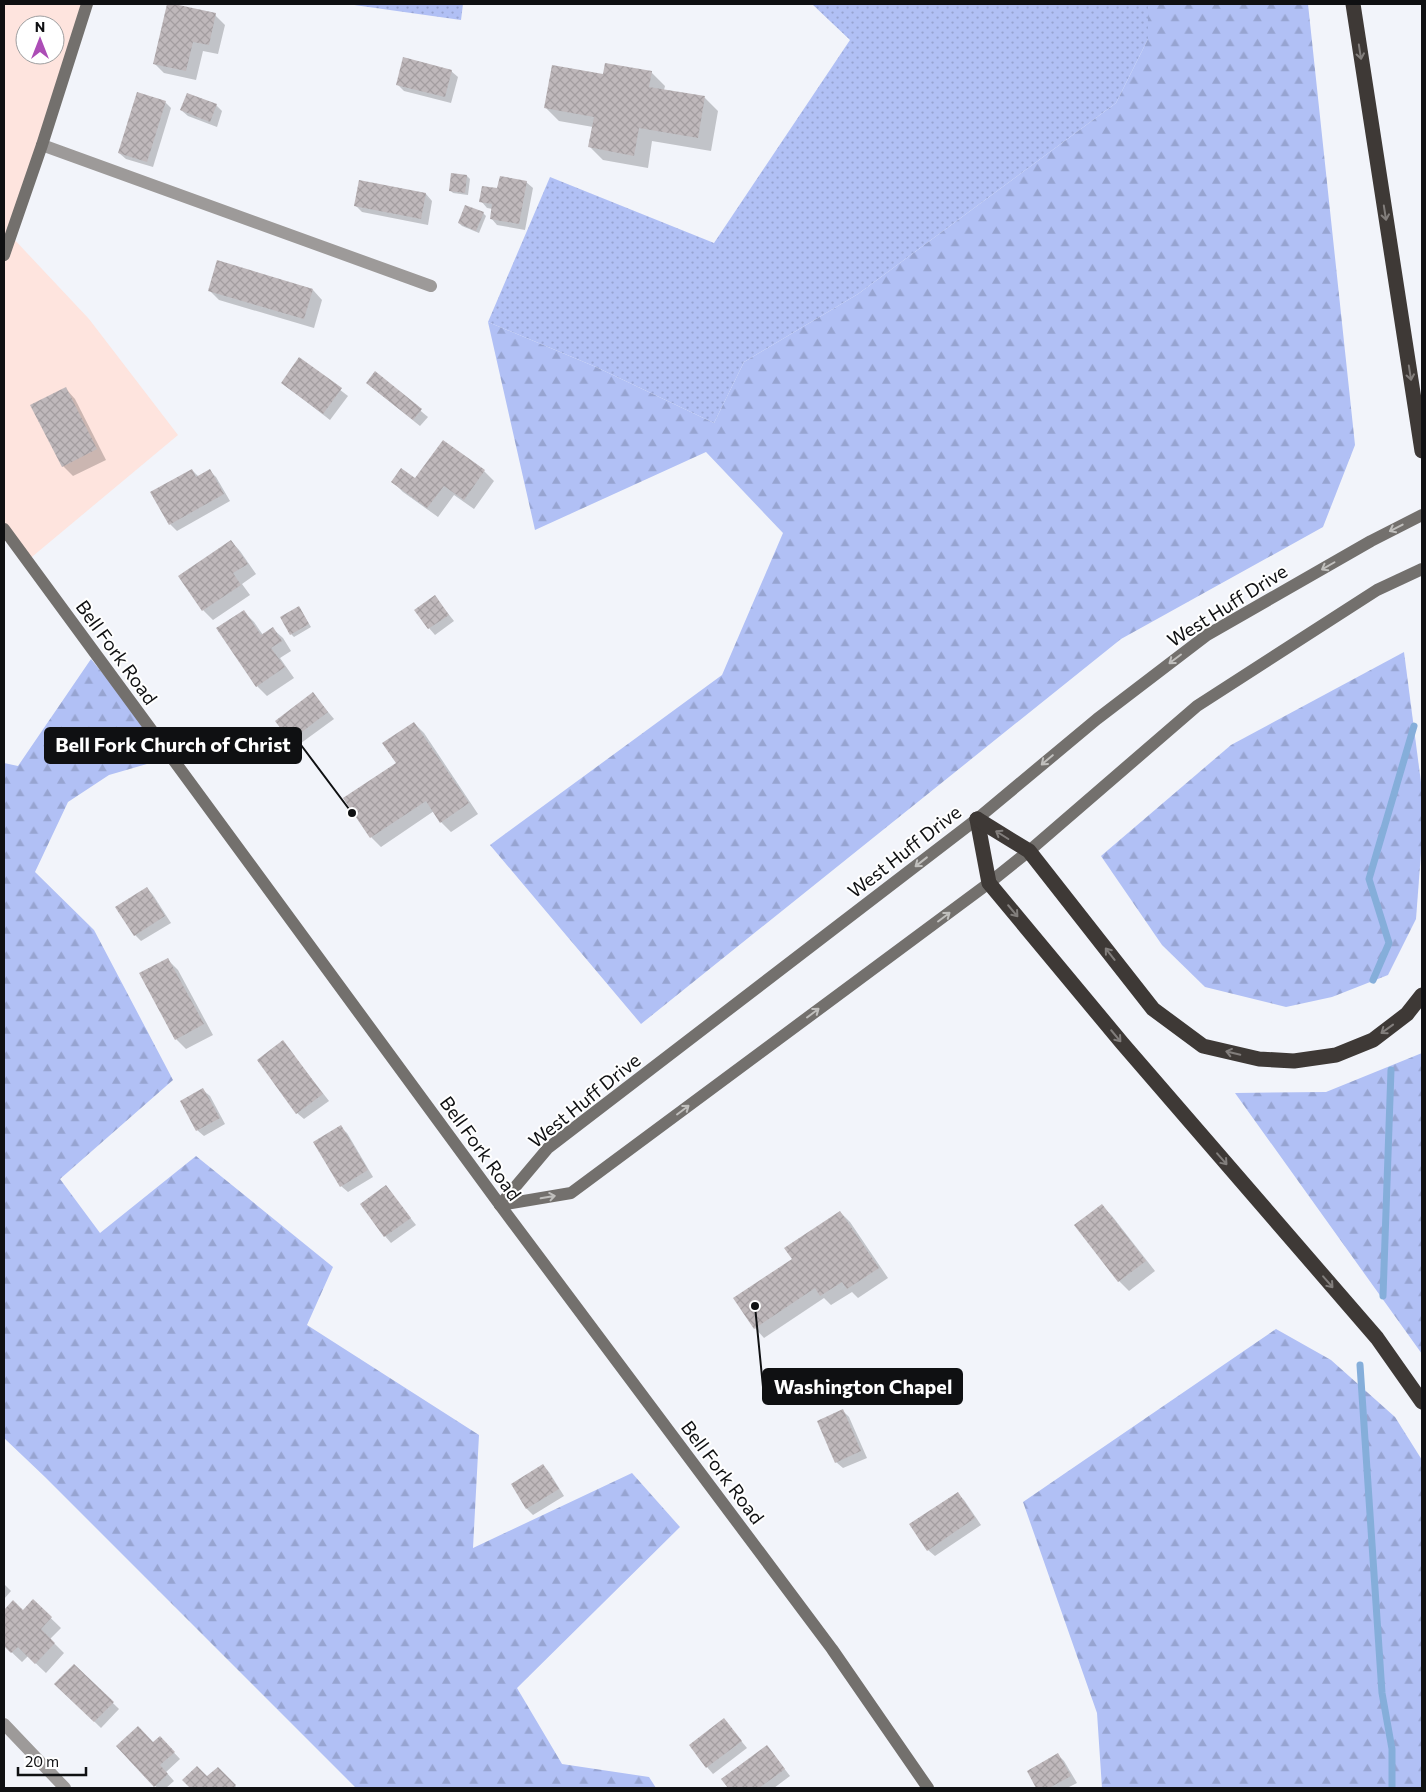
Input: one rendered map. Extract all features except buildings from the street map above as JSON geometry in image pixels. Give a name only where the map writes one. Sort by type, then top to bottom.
[{"type":"highway","points":[[1353,4],[1422,451]]},
{"type":"highway","points":[[977,819],[1029,851],[1153,1009],[1203,1046],[1259,1059],[1294,1061],[1336,1055],[1373,1040],[1408,1014],[1422,995]]},
{"type":"highway","points":[[977,819],[990,883],[1129,1050],[1377,1338],[1422,1402]]},
{"type":"main road","points":[[4,255],[42,145],[87,4]]},
{"type":"main road","name":"West Huff Drive","points":[[500,1206],[548,1148],[977,819],[1096,719],[1207,635],[1371,541],[1422,515]]},
{"type":"main road","name":"Bell Fork Road","points":[[4,528],[500,1206],[832,1648],[928,1788]]},
{"type":"main road","points":[[500,1206],[571,1193],[990,883],[1197,706],[1377,590],[1422,568]]},
{"type":"street","points":[[42,145],[431,286]]},
{"type":"street","points":[[4,1724],[65,1788]]},
{"type":"shaded area","points":[[4,4],[86,4],[11,236],[89,319],[178,435],[27,561],[4,529]]},
{"type":"green space","points":[[347,4],[463,4],[461,20]]},
{"type":"green space","points":[[812,4],[1148,4],[1148,39],[1116,103],[858,294],[744,362],[714,423],[596,367],[488,322],[550,177],[714,243],[850,40]]},
{"type":"green space","points":[[1148,4],[1308,4],[1355,445],[1323,527],[1121,639],[641,1024],[490,845],[722,675],[783,533],[706,452],[535,530],[488,322],[596,367],[714,423],[744,362],[858,294],[1116,103],[1148,39]]},
{"type":"green space","points":[[1404,652],[1422,790],[1422,840],[1416,919],[1388,975],[1332,997],[1286,1007],[1205,987],[1162,945],[1101,856],[1231,745]]},
{"type":"green space","points":[[91,659],[171,757],[109,775],[68,802],[35,872],[94,930],[173,1080],[60,1179],[100,1233],[196,1156],[333,1267],[307,1325],[479,1435],[473,1548],[632,1473],[680,1527],[517,1688],[562,1764],[649,1777],[656,1788],[356,1788],[4,1438],[4,763],[18,766]]},
{"type":"green space","points":[[1422,1053],[1422,1354],[1235,1093],[1326,1092]]},
{"type":"green space","points":[[1276,1329],[1331,1360],[1395,1417],[1422,1460],[1422,1788],[1102,1788],[1097,1713],[1023,1502]]},
{"type":"waterway","points":[[1373,980],[1389,943],[1369,879],[1414,726]]},
{"type":"waterway","points":[[1383,1296],[1391,1070]]},
{"type":"waterway","points":[[1360,1365],[1382,1693],[1392,1749],[1392,1788]]},
{"type":"place","name":"Bell Fork Church of Christ","points":[[352,813]]},
{"type":"place","name":"Washington Chapel","points":[[755,1306]]}]
